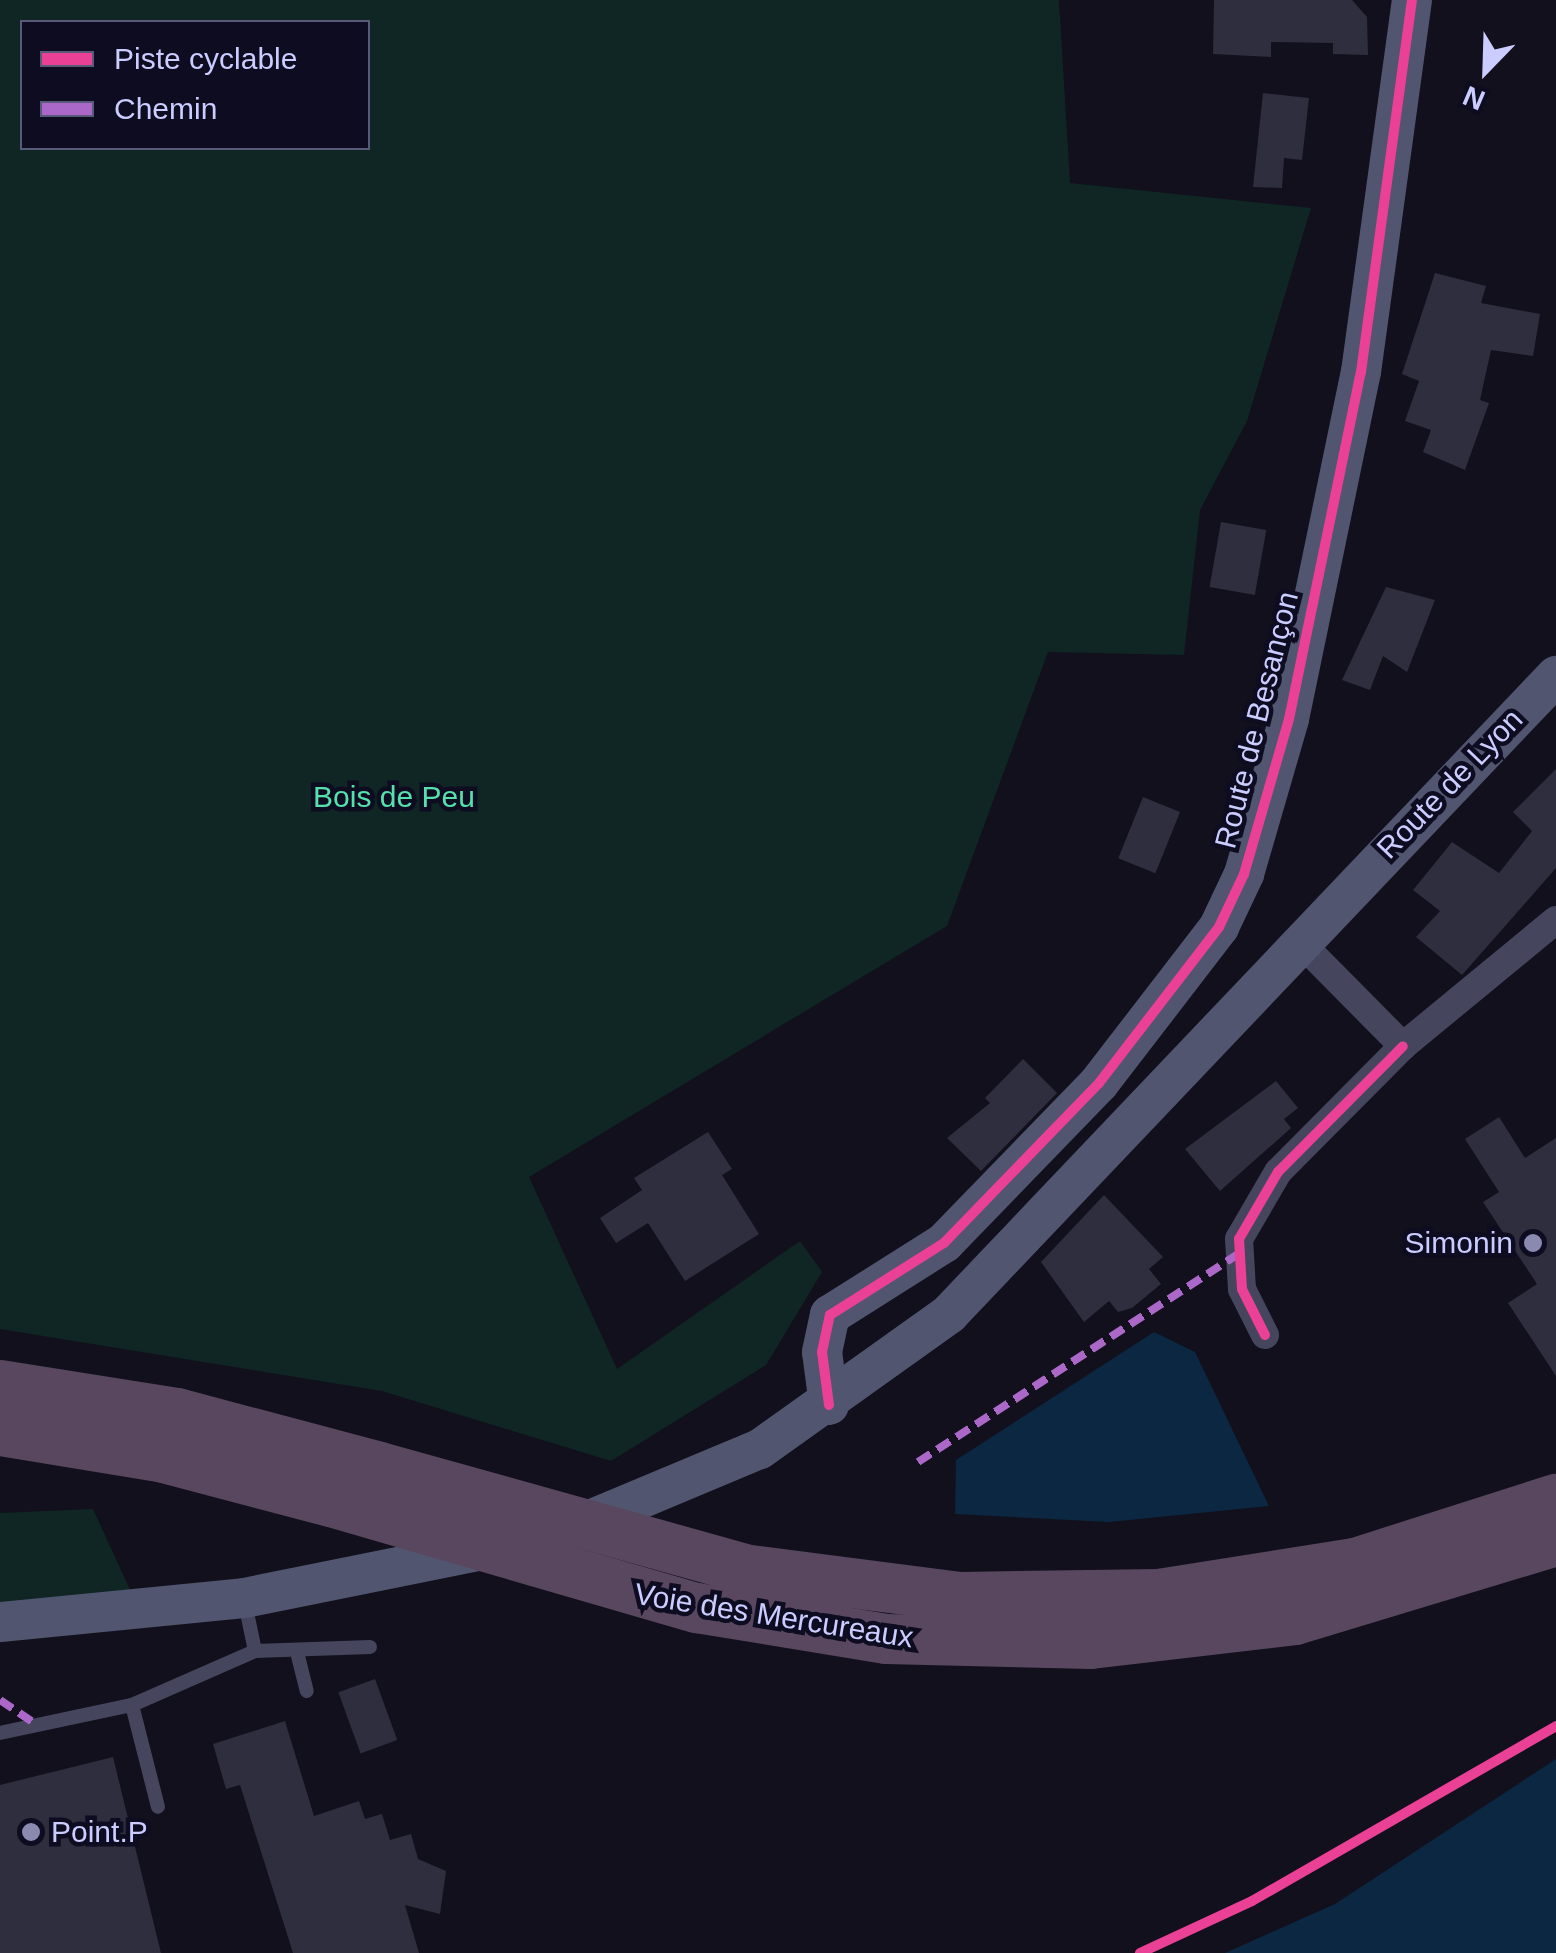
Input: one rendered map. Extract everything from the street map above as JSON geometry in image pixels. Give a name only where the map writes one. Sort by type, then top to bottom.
[{"type":"highway","name":"Voie des Mercureaux","points":[[0,1384],[177,1413],[750,1570],[960,1597],[1160,1594],[1355,1562],[1556,1498]]},
{"type":"highway","name":"Voie des Mercureaux","points":[[0,1431],[164,1458],[697,1608],[886,1639],[1091,1644],[1330,1612],[1556,1541]]},
{"type":"main road","name":"Route de Besançon","points":[[829,1405],[822,1352],[830,1315],[944,1244],[1098,1082],[1210,941],[1244,874],[1289,719],[1361,372],[1412,0]]},
{"type":"main road","name":"Route de Lyon","points":[[0,1622],[244,1598],[616,1514],[760,1449],[829,1405],[949,1314],[1344,892],[1556,676]]},
{"type":"street","points":[[1265,1335],[1242,1290],[1240,1239],[1278,1172],[1403,1046],[1556,920]]},
{"type":"street","points":[[1300,941],[1403,1046]]},
{"type":"lane","points":[[244,1598],[255,1651]]},
{"type":"lane","points":[[0,1734],[132,1705],[255,1651],[298,1656],[370,1648]]},
{"type":"lane","points":[[298,1656],[307,1691]]},
{"type":"lane","points":[[132,1705],[158,1806]]},
{"type":"green space","name":"Bois de Peu","points":[[0,0],[1059,0],[1070,183],[1311,208],[1247,421],[1200,510],[1184,655],[1048,652],[947,926],[529,1177],[617,1369],[800,1241],[822,1272],[766,1365],[611,1461],[382,1391],[0,1329]]},
{"type":"green space","points":[[93,1509],[131,1592],[0,1603],[0,1513]]},
{"type":"water","points":[[1154,1332],[1195,1352],[1269,1506],[1109,1522],[955,1514],[956,1460]]},
{"type":"water","points":[[1556,1759],[1556,1953],[1225,1953],[1335,1904]]},
{"type":"building","points":[[1214,0],[1352,0],[1367,17],[1368,55],[1333,54],[1333,43],[1271,42],[1271,57],[1213,54]]},
{"type":"building","points":[[1263,93],[1309,98],[1302,160],[1284,158],[1282,188],[1253,187]]},
{"type":"building","points":[[1435,273],[1486,286],[1481,303],[1540,314],[1533,356],[1491,350],[1480,400],[1489,403],[1465,470],[1423,452],[1431,430],[1405,421],[1419,381],[1402,374]]},
{"type":"building","points":[[1221,522],[1266,530],[1255,595],[1210,587]]},
{"type":"building","points":[[1386,587],[1435,600],[1407,672],[1383,656],[1370,690],[1342,680]]},
{"type":"building","points":[[1556,769],[1556,868],[1462,975],[1416,937],[1440,911],[1413,890],[1452,842],[1499,873],[1532,831],[1513,812]]},
{"type":"building","points":[[1143,797],[1180,812],[1155,873],[1118,858]]},
{"type":"building","points":[[1023,1059],[1057,1093],[981,1171],[947,1138],[990,1103],[985,1098]]},
{"type":"building","points":[[1276,1081],[1298,1108],[1284,1119],[1291,1128],[1220,1191],[1185,1149]]},
{"type":"building","name":"Simonin","points":[[1499,1117],[1525,1158],[1556,1138],[1556,1376],[1508,1303],[1537,1284],[1483,1202],[1499,1192],[1465,1139]]},
{"type":"building","points":[[708,1132],[732,1169],[722,1175],[759,1234],[685,1281],[648,1223],[616,1243],[600,1218],[642,1190],[634,1178]]},
{"type":"building","points":[[1104,1195],[1163,1257],[1149,1269],[1161,1284],[1132,1308],[1118,1312],[1109,1301],[1084,1322],[1041,1262]]},
{"type":"building","points":[[375,1679],[397,1740],[361,1753],[338,1692]]},
{"type":"building","points":[[285,1721],[314,1816],[359,1801],[365,1819],[382,1814],[390,1840],[411,1834],[418,1859],[446,1871],[440,1914],[405,1905],[419,1953],[293,1953],[240,1785],[226,1789],[213,1744]]},
{"type":"building","points":[[113,1757],[161,1953],[0,1953],[0,1785]]},
{"type":"marked path","points":[[918,1462],[1238,1254]]},
{"type":"marked path","points":[[0,1700],[37,1725]]},
{"type":"cycle path","points":[[829,1405],[822,1352],[830,1315],[944,1243],[1099,1083],[1219,927],[1244,874],[1289,719],[1361,372],[1412,0]]},
{"type":"cycle path","points":[[1265,1335],[1242,1289],[1239,1239],[1278,1172],[1403,1046]]},
{"type":"cycle path","points":[[1140,1953],[1252,1901],[1556,1726]]},
{"type":"place","name":"Simonin","points":[[1533,1243]]},
{"type":"place","name":"Point.P","points":[[31,1832]]}]
